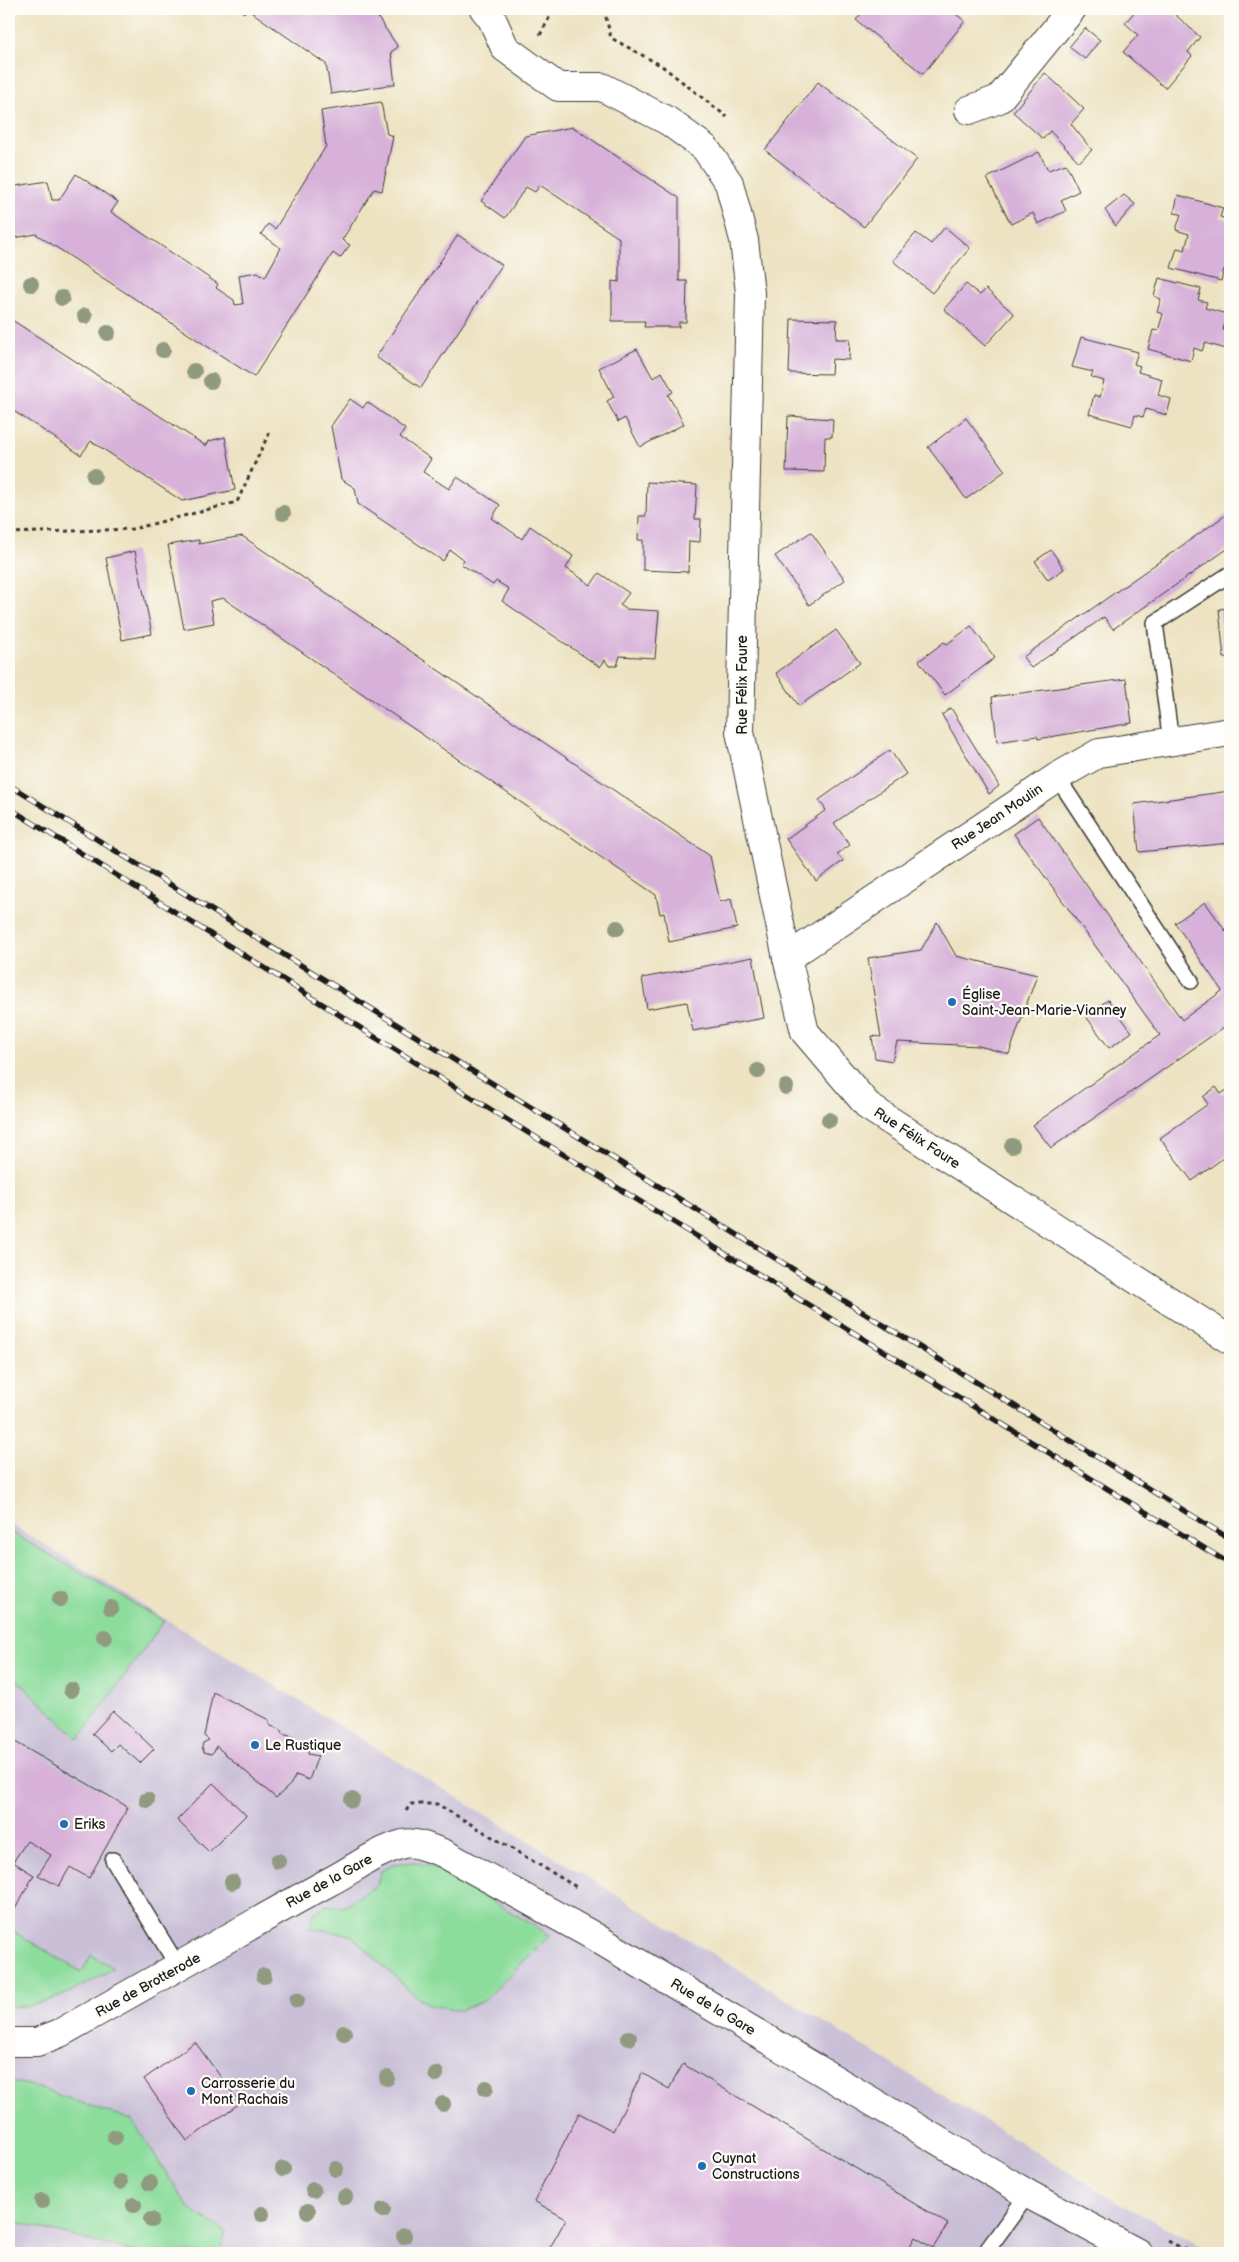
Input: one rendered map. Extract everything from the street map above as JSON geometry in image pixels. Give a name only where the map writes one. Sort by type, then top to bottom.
[{"type":"street","name":"Rue Félix Faure","points":[[484,9],[492,18],[505,48],[558,87],[602,87],[668,122],[705,148],[729,184],[744,240],[750,294],[740,732],[786,958],[805,1032],[869,1107],[1227,1333]]},
{"type":"street","points":[[969,110],[999,99],[1072,9]]},
{"type":"street","name":"Rue Jean Moulin","points":[[786,958],[1057,777],[1099,753],[1230,732]]},
{"type":"street","name":"Rue de la Gare","points":[[280,1907],[330,1882],[367,1859],[405,1844],[421,1845],[443,1853],[588,1933],[1028,2194],[1138,2253]]},
{"type":"street","name":"Rue de Brotterode","points":[[9,2042],[37,2042],[60,2033],[179,1968],[280,1907]]},
{"type":"lane","points":[[1172,742],[1155,623],[1230,574]]},
{"type":"lane","points":[[1057,777],[1191,981]]},
{"type":"lane","points":[[113,1860],[179,1968]]},
{"type":"lane","points":[[985,2253],[1028,2194]]},
{"type":"path","points":[[604,9],[611,38],[662,66],[727,117]]},
{"type":"path","points":[[9,533],[133,529],[238,502],[269,433]]},
{"type":"shaded area","points":[[9,1523],[1119,2203],[1216,2253],[9,2253]]},
{"type":"green space","points":[[9,1531],[164,1621],[79,1739],[17,1680],[9,1692]]},
{"type":"green space","points":[[415,1862],[436,1868],[550,1935],[484,2001],[461,2010],[430,2005],[414,1995],[351,1935],[311,1928],[313,1914],[326,1905],[342,1907],[377,1885],[381,1871],[393,1864]]},
{"type":"green space","points":[[9,1929],[82,1972],[91,1955],[114,1968],[64,1995],[36,2004],[9,2006]]},
{"type":"green space","points":[[9,2081],[29,2085],[132,2120],[189,2208],[226,2232],[219,2253],[139,2253],[9,2220]]},
{"type":"building","points":[[239,9],[247,9],[244,13]]},
{"type":"building","points":[[247,9],[372,9],[398,47],[391,52],[395,84],[331,94],[326,64]]},
{"type":"building","points":[[865,9],[949,9],[965,21],[923,74],[856,20]]},
{"type":"building","points":[[1137,9],[1169,9],[1200,37],[1188,52],[1192,56],[1165,88],[1123,52],[1138,35],[1125,23]]},
{"type":"building","points":[[1085,28],[1100,40],[1085,59],[1069,47]]},
{"type":"building","points":[[1045,73],[1084,109],[1071,124],[1092,150],[1079,162],[1050,131],[1043,139],[1013,112]]},
{"type":"building","points":[[818,82],[917,159],[864,227],[765,150]]},
{"type":"building","points":[[381,102],[387,134],[393,136],[382,191],[374,189],[342,240],[350,245],[340,258],[333,253],[254,377],[36,234],[9,239],[9,187],[48,181],[52,200],[59,200],[76,174],[118,202],[111,212],[218,284],[216,288],[234,300],[235,305],[243,304],[239,275],[258,272],[265,277],[281,248],[261,234],[268,224],[275,229],[326,146],[321,111]]},
{"type":"building","points":[[573,127],[679,198],[679,281],[687,281],[686,322],[679,322],[679,327],[644,327],[645,321],[612,321],[612,281],[619,282],[619,238],[540,185],[535,192],[526,187],[505,218],[481,201],[525,136]]},
{"type":"building","points":[[1039,152],[1048,170],[1066,164],[1079,191],[1061,200],[1066,211],[1038,224],[1033,213],[1011,224],[987,178]]},
{"type":"building","points":[[1124,195],[1135,204],[1116,226],[1105,210]]},
{"type":"building","points":[[1178,195],[1223,208],[1220,217],[1229,220],[1227,227],[1230,228],[1230,271],[1224,269],[1221,281],[1171,268],[1177,248],[1185,250],[1189,234],[1176,230],[1181,214],[1174,213]]},
{"type":"building","points":[[945,227],[970,248],[932,293],[893,261],[916,233],[931,244]]},
{"type":"building","points":[[458,235],[502,265],[421,388],[376,357]]},
{"type":"building","points":[[1159,278],[1201,289],[1198,300],[1207,302],[1205,308],[1227,314],[1223,330],[1230,332],[1226,349],[1205,343],[1202,351],[1194,348],[1191,361],[1148,349],[1153,330],[1158,331],[1163,314],[1157,312],[1161,299],[1154,296]]},
{"type":"building","points":[[966,284],[980,295],[986,289],[1014,314],[985,346],[944,309]]},
{"type":"building","points":[[9,318],[206,446],[209,441],[225,437],[235,490],[182,501],[91,441],[81,455],[9,408]]},
{"type":"building","points":[[791,319],[837,320],[836,339],[850,339],[849,360],[832,359],[831,374],[789,373]]},
{"type":"building","points":[[1081,337],[1138,352],[1134,364],[1140,366],[1138,372],[1162,379],[1158,395],[1171,399],[1167,415],[1146,409],[1143,417],[1135,415],[1132,426],[1089,414],[1094,395],[1100,397],[1104,381],[1091,377],[1093,372],[1072,367]]},
{"type":"building","points":[[637,349],[653,378],[662,372],[673,392],[668,395],[684,424],[640,447],[625,418],[618,422],[607,401],[614,397],[599,368]]},
{"type":"building","points":[[350,399],[363,408],[367,402],[405,429],[400,437],[431,459],[423,472],[449,489],[457,477],[500,505],[492,518],[522,539],[530,526],[573,556],[566,568],[591,585],[599,573],[629,593],[620,605],[626,609],[659,611],[655,658],[620,656],[617,666],[609,666],[605,660],[600,667],[502,601],[509,589],[496,581],[493,585],[461,564],[464,560],[450,550],[443,561],[358,504],[355,488],[341,479],[331,426]]},
{"type":"building","points":[[788,416],[833,419],[832,437],[825,437],[824,472],[786,471]]},
{"type":"building","points":[[966,418],[1005,471],[966,499],[928,447]]},
{"type":"building","points":[[647,482],[697,485],[695,519],[701,519],[700,542],[689,541],[688,572],[643,570],[643,540],[638,540],[639,516],[646,516]]},
{"type":"building","points":[[1230,512],[1230,547],[1113,629],[1104,617],[1031,668],[1023,657]]},
{"type":"building","points":[[811,532],[845,580],[809,605],[775,556]]},
{"type":"building","points":[[242,536],[710,856],[720,902],[731,899],[737,928],[669,942],[664,913],[660,914],[656,895],[223,598],[210,601],[214,623],[184,629],[168,545],[199,540],[199,544]]},
{"type":"building","points":[[1051,550],[1064,569],[1048,580],[1035,561]]},
{"type":"building","points":[[135,551],[152,634],[122,640],[106,558]]},
{"type":"building","points":[[1230,608],[1230,657],[1224,658],[1219,609]]},
{"type":"building","points":[[971,626],[995,658],[945,695],[919,661],[944,642],[947,644]]},
{"type":"building","points":[[836,630],[860,663],[799,706],[776,673]]},
{"type":"building","points":[[1126,679],[1132,723],[1038,739],[1037,736],[997,742],[992,697]]},
{"type":"building","points":[[951,708],[999,786],[989,794],[942,715]]},
{"type":"building","points":[[890,750],[906,774],[834,823],[850,845],[837,854],[843,861],[816,881],[786,839],[826,810],[819,800]]},
{"type":"building","points":[[1230,791],[1230,843],[1139,852],[1134,804]]},
{"type":"building","points":[[1038,817],[1182,1020],[1222,991],[1175,923],[1205,902],[1230,937],[1230,1023],[1051,1148],[1033,1125],[1160,1035],[1014,834]]},
{"type":"building","name":"Église Saint-Jean-Marie-Vianney","points":[[937,922],[956,956],[1037,975],[1009,1054],[979,1046],[897,1042],[892,1061],[875,1058],[872,1036],[881,1037],[868,958],[921,950]]},
{"type":"building","points":[[753,957],[764,1018],[693,1031],[687,1002],[647,1009],[642,978]]},
{"type":"building","points":[[1108,1000],[1132,1032],[1109,1048],[1085,1015]]},
{"type":"building","points":[[1216,1087],[1221,1094],[1230,1088],[1230,1153],[1192,1181],[1160,1138],[1208,1104],[1203,1097]]},
{"type":"building","name":"Le Rustique","points":[[213,1692],[269,1720],[269,1725],[281,1730],[282,1734],[294,1737],[294,1742],[309,1745],[308,1754],[318,1756],[309,1780],[296,1775],[290,1785],[276,1798],[216,1746],[211,1754],[204,1752],[203,1743],[209,1740],[204,1736]]},
{"type":"building","points":[[113,1711],[154,1749],[140,1763],[118,1744],[111,1751],[92,1734]]},
{"type":"building","name":"Eriks","points":[[10,1739],[128,1807],[89,1878],[70,1867],[59,1886],[38,1875],[51,1855],[27,1841],[13,1862],[34,1875],[9,1920],[9,1742]]},
{"type":"building","points":[[213,1783],[246,1815],[209,1852],[177,1820]]},
{"type":"building","name":"Carrosserie du Mont Rachais","points":[[195,2042],[240,2103],[187,2141],[144,2079]]},
{"type":"building","name":"Cuynat Constructions","points":[[683,2064],[948,2224],[933,2248],[915,2237],[906,2253],[547,2253],[566,2219],[534,2201],[579,2113],[613,2131],[642,2073],[669,2089]]},
{"type":"railway","points":[[9,785],[1230,1539]]},
{"type":"railway","points":[[9,808],[509,1121],[1230,1564]]},
{"type":"place","name":"Église Saint-Jean-Marie-Vianney","points":[[952,1002]]},
{"type":"place","name":"Le Rustique","points":[[255,1745]]},
{"type":"place","name":"Eriks","points":[[64,1824]]},
{"type":"place","name":"Carrosserie du Mont Rachais","points":[[191,2091]]},
{"type":"place","name":"Cuynat Constructions","points":[[702,2166]]}]
